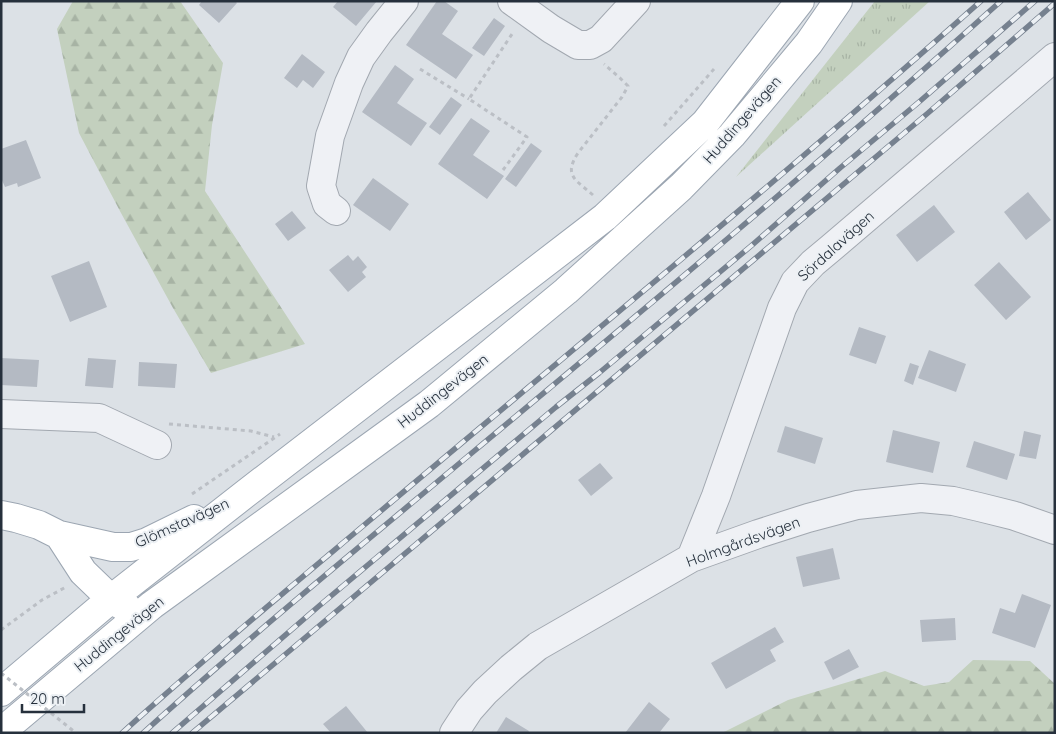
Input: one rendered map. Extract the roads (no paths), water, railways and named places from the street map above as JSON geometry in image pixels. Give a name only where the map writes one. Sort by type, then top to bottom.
[{"type":"main road","name":"Huddingevägen","points":[[1,692],[111,599],[605,217],[705,123],[800,1]]},
{"type":"main road","name":"Huddingevägen","points":[[1,732],[152,605],[430,404],[566,291],[681,187],[732,135],[809,42],[838,1]]},
{"type":"main road","name":"Glömstavägen","points":[[1,516],[16,518],[39,525],[59,535],[113,547],[131,547],[147,542],[245,494]]},
{"type":"main road","points":[[59,535],[83,572],[111,599],[120,605],[135,607],[152,605]]},
{"type":"street","points":[[336,210],[327,204],[321,186],[330,136],[349,83],[361,57],[378,32],[404,1]]},
{"type":"street","points":[[519,7],[578,45],[590,45],[601,39],[636,1]]},
{"type":"street","name":"Sördalavägen","points":[[692,558],[716,496],[782,308],[795,282],[813,263],[1055,58]]},
{"type":"street","points":[[1,414],[99,418],[158,445]]},
{"type":"street","name":"Holmgårdsvägen","points":[[454,733],[469,710],[485,692],[538,646],[692,558],[758,534],[857,505],[921,498],[953,501],[979,507],[1014,516],[1055,530]]},
{"type":"railway","points":[[122,733],[181,680],[751,200],[981,1]]},
{"type":"railway","points":[[143,733],[304,594],[803,174],[1001,1]]},
{"type":"railway","points":[[172,733],[319,606],[751,246],[1035,1]]},
{"type":"railway","points":[[192,733],[928,113],[1055,3]]}]
